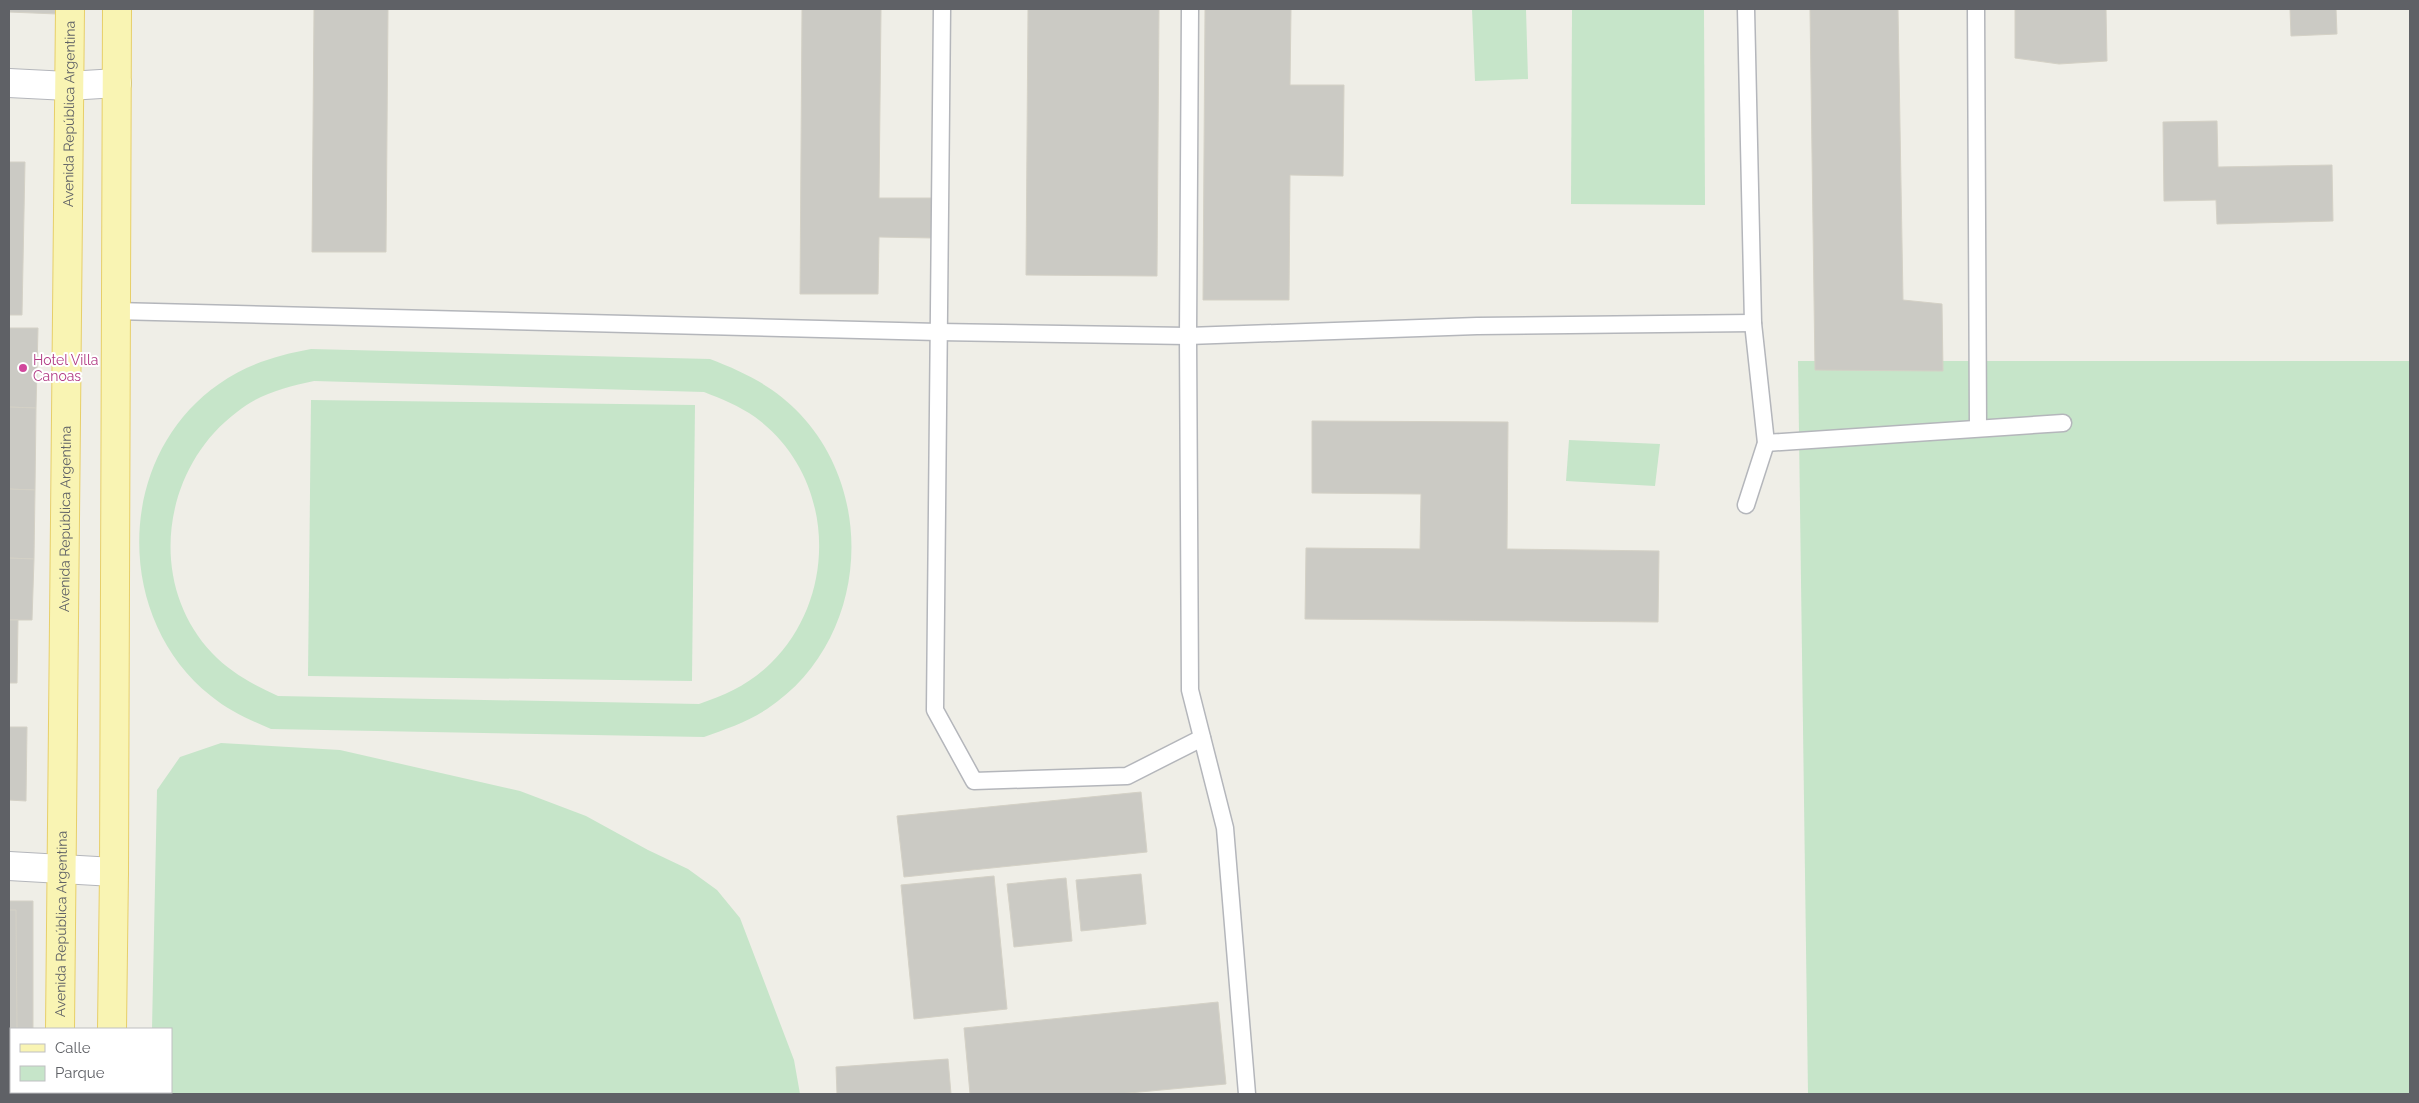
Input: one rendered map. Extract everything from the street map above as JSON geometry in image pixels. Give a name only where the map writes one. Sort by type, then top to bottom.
[{"type":"main road","name":"Avenida República Argentina","points":[[60,1028],[70,9]]},
{"type":"main road","points":[[112,1028],[116,9]]},
{"type":"street","points":[[9,83],[68,86],[117,83]]},
{"type":"street","points":[[9,866],[114,872]]},
{"type":"lane","points":[[942,9],[935,710],[974,781],[1127,776],[1202,738]]},
{"type":"lane","points":[[1190,9],[1188,336],[1190,690],[1225,828],[1247,1094]]},
{"type":"lane","points":[[1746,9],[1753,323],[1766,443],[1746,505]]},
{"type":"lane","points":[[1976,9],[1978,428]]},
{"type":"lane","points":[[114,311],[938,332],[1188,336],[1477,326],[1753,323]]},
{"type":"lane","points":[[1766,443],[2064,424]]},
{"type":"green space","points":[[1472,9],[1526,9],[1528,79],[1475,81]]},
{"type":"green space","points":[[1572,9],[1704,9],[1705,205],[1571,204]]},
{"type":"green space","points":[[311,349],[710,359],[758,381],[770,388],[800,414],[826,448],[842,487],[851,528],[850,569],[842,610],[825,648],[800,681],[767,709],[744,721],[704,737],[271,729],[232,711],[211,696],[179,663],[156,624],[143,582],[139,538],[145,494],[160,452],[185,415],[219,384],[230,377],[263,361]],"holes":[[[314,381],[704,392],[749,413],[781,441],[801,470],[813,502],[819,536],[817,571],[809,604],[793,635],[771,663],[755,677],[728,693],[709,701],[699,704],[278,696],[243,678],[212,653],[191,625],[178,594],[171,561],[172,527],[179,494],[192,463],[212,436],[237,412],[254,400],[273,392]]]},
{"type":"green space","points":[[1798,361],[2410,361],[2410,1094],[1808,1094]]},
{"type":"green space","points":[[311,400],[695,405],[692,681],[308,676]]},
{"type":"green space","points":[[1569,440],[1660,444],[1655,486],[1566,481]]},
{"type":"green space","points":[[221,743],[340,750],[520,791],[586,816],[648,850],[688,869],[717,890],[740,918],[794,1060],[800,1094],[151,1094],[172,1093],[172,1028],[152,1028],[157,790],[180,757]]},
{"type":"building","points":[[9,9],[57,9],[57,14],[9,12]]},
{"type":"building","points":[[314,9],[388,9],[386,252],[312,252]]},
{"type":"building","points":[[802,9],[881,9],[879,198],[933,198],[933,238],[879,237],[878,294],[800,294]]},
{"type":"building","points":[[1028,9],[1159,9],[1157,276],[1026,275]]},
{"type":"building","points":[[1205,9],[1291,9],[1290,85],[1344,85],[1343,176],[1290,175],[1289,300],[1203,300]]},
{"type":"building","points":[[1810,9],[1898,9],[1903,300],[1942,304],[1943,371],[1815,370]]},
{"type":"building","points":[[2015,9],[2106,9],[2107,61],[2059,64],[2015,58]]},
{"type":"building","points":[[2290,9],[2336,9],[2337,34],[2291,36]]},
{"type":"building","points":[[2217,121],[2218,167],[2332,165],[2333,221],[2217,224],[2216,200],[2164,201],[2163,122]]},
{"type":"building","points":[[9,162],[25,162],[22,315],[9,315]]},
{"type":"building","name":"Hotel Villa Canoas","points":[[9,328],[38,328],[36,408],[9,407]]},
{"type":"building","points":[[9,407],[36,408],[35,490],[9,489]]},
{"type":"building","points":[[1312,421],[1508,422],[1507,549],[1659,551],[1658,622],[1305,619],[1306,548],[1420,549],[1421,494],[1312,493]]},
{"type":"building","points":[[9,489],[35,490],[34,559],[9,558]]},
{"type":"building","points":[[9,558],[34,559],[32,620],[9,620]]},
{"type":"building","points":[[9,620],[18,620],[17,683],[9,683]]},
{"type":"building","points":[[9,727],[27,727],[26,801],[9,800]]},
{"type":"building","points":[[1141,792],[1147,852],[904,877],[897,816]]},
{"type":"building","points":[[1141,874],[1146,924],[1081,931],[1076,880]]},
{"type":"building","points":[[994,876],[1007,1009],[914,1019],[901,885]]},
{"type":"building","points":[[1066,878],[1072,941],[1014,947],[1007,884]]},
{"type":"building","points":[[9,901],[33,901],[33,1028],[10,1028],[9,1071]]},
{"type":"building","points":[[9,910],[16,910],[17,1028],[10,1028],[9,1057]]},
{"type":"building","points":[[1218,1002],[1226,1084],[1118,1094],[970,1094],[964,1028]]},
{"type":"building","points":[[948,1059],[951,1094],[837,1094],[836,1067]]},
{"type":"building","points":[[9,1076],[10,1093],[28,1093],[28,1094],[9,1094]]},
{"type":"place","name":"Hotel Villa Canoas","points":[[23,368]]}]
